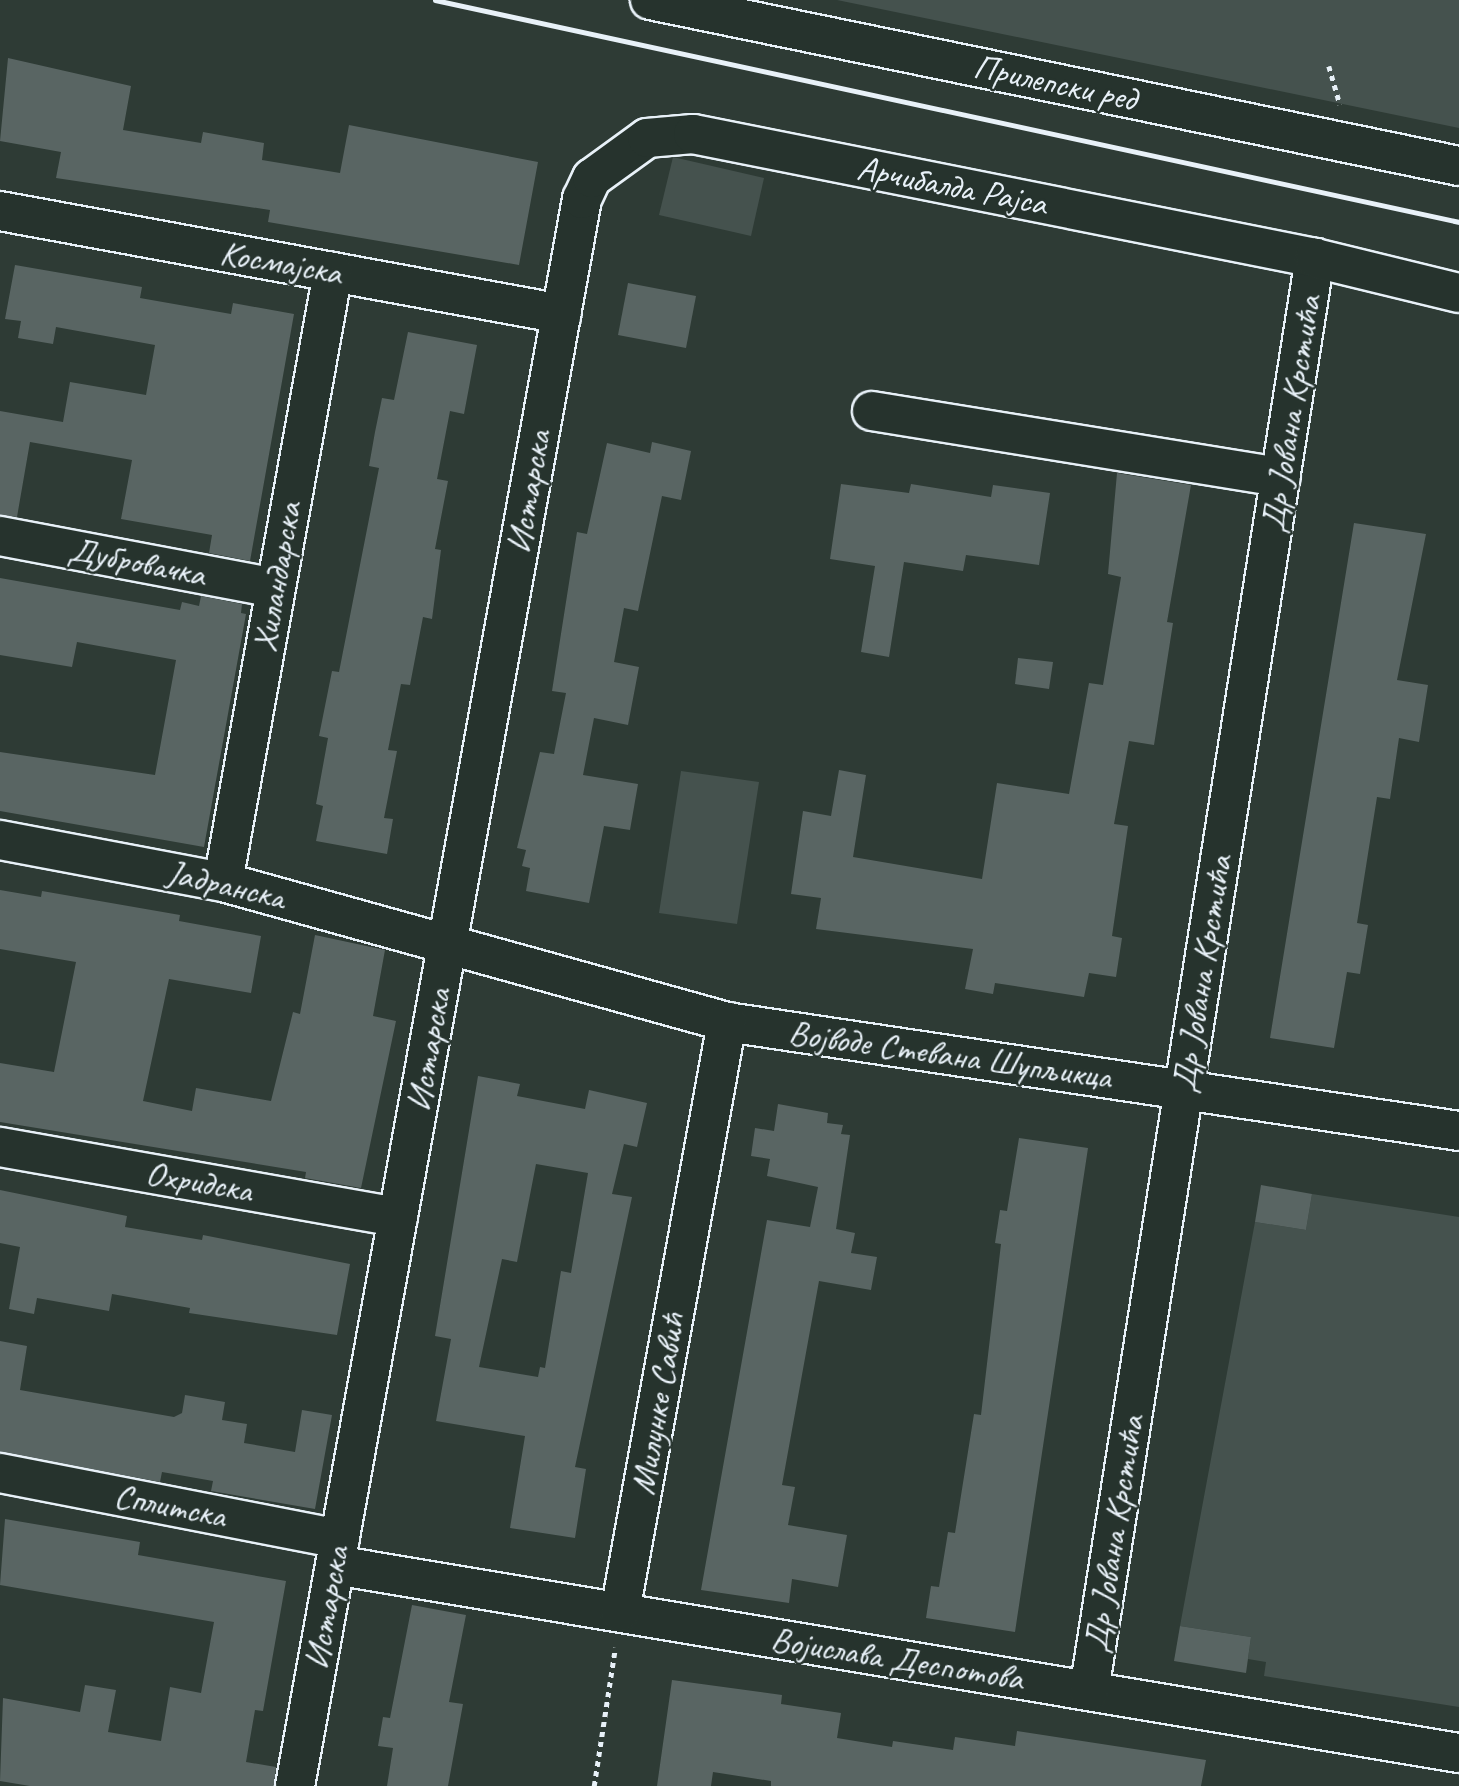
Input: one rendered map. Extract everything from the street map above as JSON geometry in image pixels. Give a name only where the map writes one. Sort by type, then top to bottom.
[{"type":"street","name":"Прилепски ред","points":[[650,0],[796,16],[1459,166]]},
{"type":"street","name":"Арчибалда Рајса","points":[[562,314],[582,199],[592,178],[625,149],[670,135],[694,134],[1315,258],[1459,293]]},
{"type":"street","name":"Космајска","points":[[0,211],[562,314]]},
{"type":"street","name":"Др Јована Крстића","points":[[1089,1691],[1315,258]]},
{"type":"street","name":"Хиландарска","points":[[223,882],[333,272]]},
{"type":"street","name":"Истарска","points":[[295,1786],[562,314]]},
{"type":"street","points":[[872,411],[1281,477]]},
{"type":"street","name":"Дубровачка","points":[[0,536],[275,588]]},
{"type":"street","name":"Јадранска","points":[[0,840],[223,882],[449,942]]},
{"type":"street","name":"Војводе Стевана Шупљикца","points":[[449,942],[727,1022],[1459,1131]]},
{"type":"street","name":"Милунке Савић","points":[[620,1612],[727,1022]]},
{"type":"street","name":"Охридска","points":[[0,1147],[398,1217]]},
{"type":"street","name":"Сплитска","points":[[0,1473],[337,1552]]},
{"type":"street","name":"Војислава Деспотова","points":[[337,1552],[620,1612],[1459,1753]]},
{"type":"path","points":[[1329,66],[1344,115]]},
{"type":"path","points":[[594,1786],[620,1612]]},
{"type":"shaded area","points":[[837,0],[1459,0],[1459,128]]},
{"type":"shaded area","points":[[673,157],[764,178],[751,236],[659,215]]},
{"type":"shaded area","points":[[681,771],[759,782],[737,924],[659,913]]},
{"type":"shaded area","points":[[1312,1194],[1459,1217],[1459,1707],[1264,1676],[1266,1662],[1248,1659],[1251,1637],[1180,1626],[1255,1222],[1306,1230]]},
{"type":"building","points":[[8,58],[131,86],[123,130],[201,143],[203,132],[264,143],[262,160],[340,173],[349,125],[538,162],[519,265],[268,222],[270,210],[56,178],[61,152],[0,141]]},
{"type":"building","points":[[15,265],[142,287],[140,298],[231,314],[233,303],[294,314],[250,561],[209,553],[212,535],[121,519],[132,460],[30,442],[17,517],[0,515],[0,411],[63,422],[70,382],[146,395],[155,345],[56,327],[53,344],[18,338],[21,321],[5,319]]},
{"type":"building","points":[[628,283],[696,296],[686,348],[618,335]]},
{"type":"building","points":[[408,332],[477,345],[464,414],[450,411],[437,479],[448,481],[435,549],[441,550],[432,619],[423,617],[410,685],[401,684],[388,750],[397,751],[384,818],[393,819],[387,854],[316,841],[323,806],[316,804],[328,738],[319,736],[332,671],[339,672],[379,468],[369,466],[375,432],[382,398],[394,400]]},
{"type":"building","points":[[652,442],[691,451],[681,500],[662,496],[638,611],[624,608],[614,662],[639,667],[628,725],[594,718],[583,775],[638,784],[630,830],[604,826],[589,903],[526,891],[530,868],[522,866],[526,850],[517,848],[540,752],[554,754],[566,693],[552,691],[577,532],[587,534],[607,443],[650,453]]},
{"type":"building","points":[[1117,473],[1191,485],[1167,622],[1173,623],[1154,745],[1129,741],[1114,824],[1128,826],[1112,936],[1122,938],[1116,977],[1089,973],[1084,997],[995,983],[993,994],[965,989],[973,949],[816,929],[821,898],[791,894],[803,811],[831,816],[839,770],[866,775],[853,857],[982,879],[997,783],[1069,794],[1089,683],[1103,685],[1121,577],[1108,574]]},
{"type":"building","points":[[841,484],[909,493],[911,484],[991,497],[993,485],[1050,493],[1039,565],[966,555],[963,571],[904,562],[889,657],[861,652],[875,566],[830,559]]},
{"type":"building","points":[[1354,523],[1426,534],[1397,680],[1428,685],[1419,742],[1399,738],[1390,799],[1377,797],[1357,923],[1368,925],[1360,974],[1347,972],[1334,1048],[1270,1038]]},
{"type":"building","points":[[0,578],[180,610],[182,602],[199,606],[201,596],[242,604],[241,613],[246,614],[204,847],[0,811],[0,752],[155,775],[176,660],[77,642],[72,667],[0,655]]},
{"type":"building","points":[[1018,658],[1053,662],[1049,689],[1015,684]]},
{"type":"building","points":[[0,890],[41,897],[42,891],[180,915],[179,921],[261,936],[251,993],[169,979],[143,1101],[192,1111],[196,1088],[271,1101],[293,1012],[300,1014],[315,935],[385,950],[373,1016],[396,1021],[361,1188],[305,1178],[306,1172],[0,1122],[0,1063],[54,1072],[76,962],[0,949]]},
{"type":"building","points":[[478,1076],[520,1084],[517,1096],[585,1109],[589,1090],[647,1103],[637,1147],[624,1144],[612,1194],[632,1197],[575,1467],[586,1469],[575,1538],[510,1528],[525,1436],[436,1421],[451,1339],[435,1336]],"holes":[[[536,1164],[588,1173],[571,1273],[561,1271],[545,1368],[540,1367],[538,1377],[479,1367],[502,1259],[517,1262]]]},
{"type":"building","points":[[778,1104],[828,1113],[827,1123],[843,1125],[841,1134],[850,1135],[836,1229],[855,1233],[851,1253],[877,1257],[871,1290],[819,1281],[782,1485],[795,1487],[788,1525],[847,1535],[838,1587],[792,1579],[789,1603],[701,1590],[767,1220],[810,1227],[818,1187],[767,1176],[770,1159],[751,1156],[755,1128],[774,1131]]},
{"type":"building","points":[[1019,1138],[1088,1148],[1015,1632],[926,1618],[931,1586],[939,1587],[948,1532],[955,1533],[974,1414],[981,1415],[1001,1244],[995,1243],[1000,1210],[1007,1211]]},
{"type":"building","points":[[1261,1185],[1312,1194],[1306,1230],[1255,1222]]},
{"type":"building","points":[[0,1190],[127,1216],[125,1227],[202,1240],[203,1235],[350,1264],[337,1335],[189,1313],[190,1308],[112,1294],[109,1311],[37,1298],[34,1314],[9,1309],[20,1247],[0,1243]]},
{"type":"building","points":[[0,1341],[27,1346],[20,1390],[174,1417],[182,1413],[185,1395],[225,1402],[222,1420],[247,1424],[244,1443],[295,1452],[302,1410],[332,1415],[315,1509],[211,1491],[213,1481],[162,1472],[160,1482],[0,1452]]},
{"type":"building","points":[[5,1519],[140,1542],[138,1555],[286,1581],[263,1711],[255,1710],[246,1762],[276,1767],[274,1786],[30,1786],[0,1781],[3,1698],[80,1712],[85,1685],[116,1690],[108,1732],[161,1741],[170,1687],[201,1693],[214,1622],[0,1585]]},
{"type":"building","points":[[412,1605],[466,1615],[449,1702],[463,1704],[448,1786],[387,1786],[393,1748],[378,1746],[383,1717],[390,1718]]},
{"type":"building","points":[[1180,1626],[1251,1637],[1246,1673],[1174,1661]]},
{"type":"building","points":[[672,1680],[782,1695],[781,1704],[841,1713],[837,1738],[892,1747],[893,1741],[953,1750],[955,1737],[1015,1746],[1017,1731],[1206,1760],[1201,1786],[771,1786],[771,1781],[713,1772],[711,1786],[657,1786]]},
{"type":"railway","points":[[435,0],[1459,222]]}]
